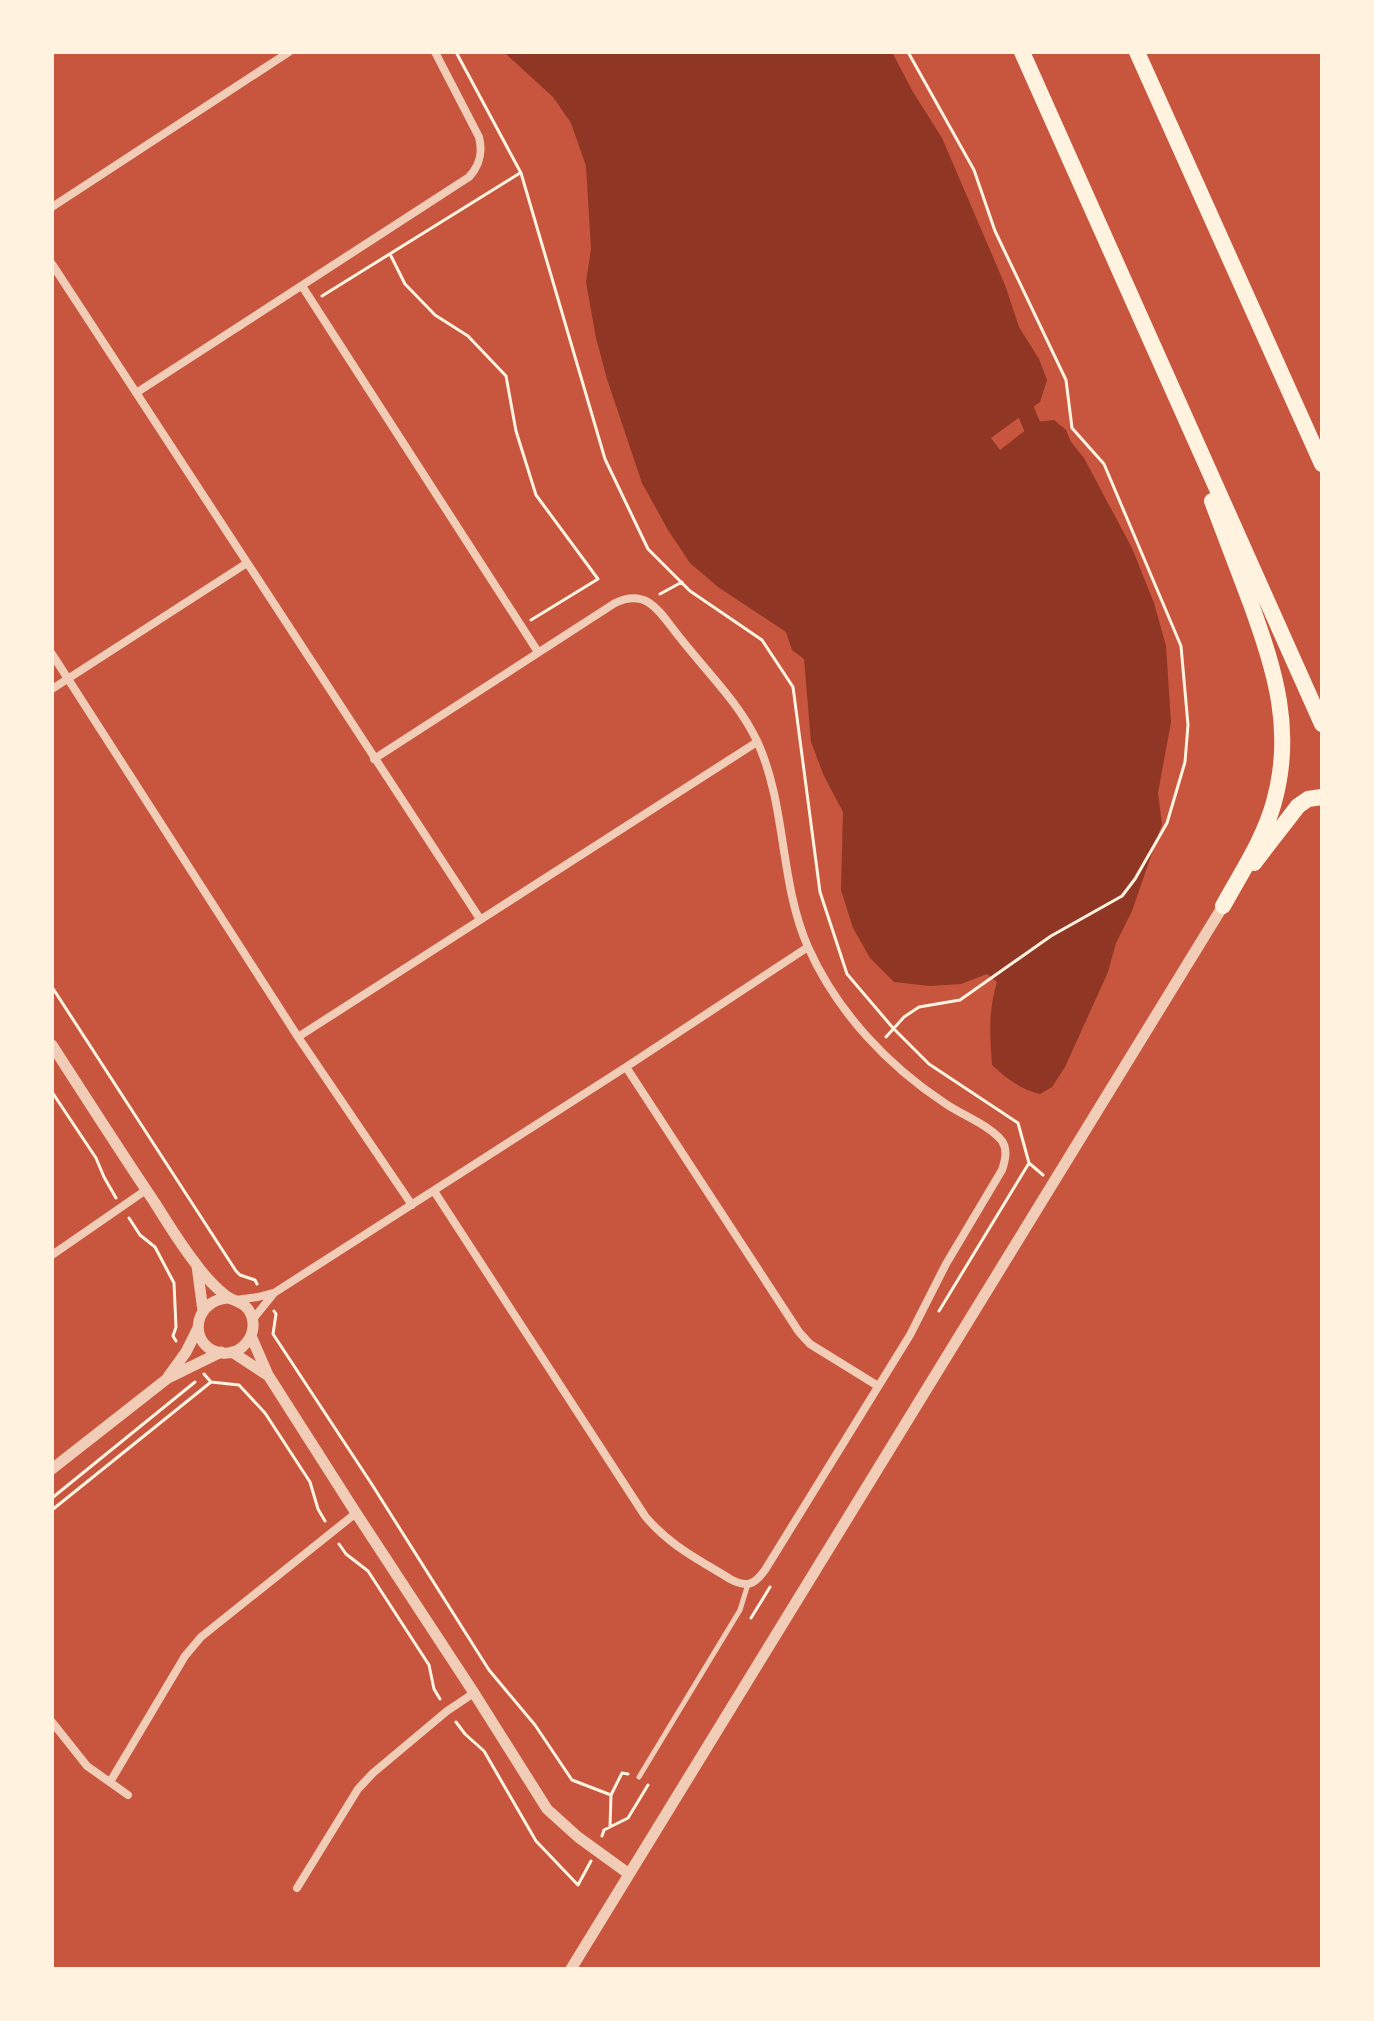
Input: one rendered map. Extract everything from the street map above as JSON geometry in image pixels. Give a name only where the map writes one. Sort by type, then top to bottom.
[{"type":"highway","points":[[1022,52],[1322,724]]},
{"type":"highway","points":[[1137,52],[1322,464]]},
{"type":"highway","points":[[1144,323],[1270,658],[1278,691],[1282,750],[1274,804],[1223,906]]},
{"type":"highway","points":[[1223,906],[1298,806],[1308,799],[1322,797]]},
{"type":"street","points":[[52,207],[289,52]]},
{"type":"street","points":[[136,393],[469,177],[475,170],[482,149],[479,137],[435,52]]},
{"type":"street","points":[[52,264],[480,919]]},
{"type":"street","points":[[302,286],[538,652]]},
{"type":"street","points":[[52,689],[247,563]]},
{"type":"street","points":[[374,759],[624,599],[647,601],[657,608],[737,707],[757,742],[776,807],[788,884],[808,947],[831,988],[877,1048],[910,1079],[994,1133],[1002,1141],[1006,1158],[922,1313],[878,1386],[765,1570],[748,1584],[730,1579],[674,1545],[645,1516],[434,1191]]},
{"type":"street","points":[[52,654],[298,1037],[412,1205]]},
{"type":"street","points":[[298,1037],[757,742]]},
{"type":"street","points":[[571,1969],[1223,906]]},
{"type":"street","points":[[629,1874],[597,1852],[547,1809],[268,1375],[251,1336],[253,1319],[266,1298],[808,947]]},
{"type":"street","points":[[52,1045],[196,1266],[232,1299],[243,1304],[253,1319]]},
{"type":"street","points":[[626,1067],[799,1332],[810,1344],[878,1386]]},
{"type":"street","points":[[52,1255],[146,1190]]},
{"type":"street","points":[[196,1266],[203,1311]]},
{"type":"street","points":[[168,1378],[186,1352],[198,1328],[200,1315],[211,1302],[266,1298]]},
{"type":"street","points":[[198,1328],[208,1346],[227,1352],[268,1375]]},
{"type":"street","points":[[52,1469],[168,1378],[240,1349],[251,1336]]},
{"type":"street","points":[[110,1782],[185,1656],[201,1637],[356,1513]]},
{"type":"street","points":[[297,1888],[358,1789],[447,1711],[474,1693]]},
{"type":"street","points":[[52,1722],[87,1766],[128,1795]]},
{"type":"lane","points":[[639,1777],[740,1610],[748,1584]]},
{"type":"path","points":[[456,52],[521,173],[605,459],[648,549],[690,591],[762,640],[793,687],[820,892],[847,974],[929,1064],[1018,1123],[1029,1163],[1052,1183]]},
{"type":"path","points":[[877,1048],[904,1017],[919,1007],[960,1000],[1051,936],[1122,896],[1167,823],[1185,762],[1188,725],[1181,646],[1104,464],[1072,428],[1066,380],[995,231],[974,170],[908,52]]},
{"type":"path","points":[[312,302],[521,173]]},
{"type":"path","points":[[390,254],[405,284],[435,315],[468,336],[506,376],[516,431],[536,495],[598,579],[521,626]]},
{"type":"path","points":[[647,601],[682,582]]},
{"type":"path","points":[[52,987],[236,1271],[255,1280],[276,1314],[273,1334],[489,1670],[535,1725],[572,1780],[611,1795]]},
{"type":"path","points":[[52,1092],[96,1158],[122,1208],[140,1235],[155,1247],[174,1283],[176,1327],[173,1336],[186,1352]]},
{"type":"path","points":[[196,1365],[211,1382],[239,1385],[265,1413],[310,1482],[318,1509],[331,1532],[346,1554],[368,1571],[429,1665],[434,1689],[447,1711],[465,1734],[484,1751],[536,1841],[578,1885]]},
{"type":"path","points":[[52,1498],[205,1375]]},
{"type":"path","points":[[52,1510],[211,1382]]},
{"type":"path","points":[[610,1827],[611,1795],[622,1773],[639,1777]]},
{"type":"shaded area","points":[[504,52],[892,52],[942,138],[1005,285],[1019,327],[1039,359],[1047,380],[1040,402],[991,438],[1000,450],[1036,422],[1054,420],[1066,430],[1132,548],[1154,603],[1166,646],[1171,722],[1158,793],[1162,824],[1132,911],[1116,943],[1108,972],[1065,1067],[1052,1087],[1040,1094],[1014,1083],[992,1065],[991,1013],[997,982],[987,974],[961,984],[930,986],[894,982],[870,958],[853,928],[841,890],[843,812],[811,742],[804,659],[792,650],[786,632],[718,587],[690,563],[642,483],[607,379],[586,282],[591,249],[586,166],[571,123],[553,97]]},
{"type":"waterway","points":[[1018,393],[1043,445]]}]
